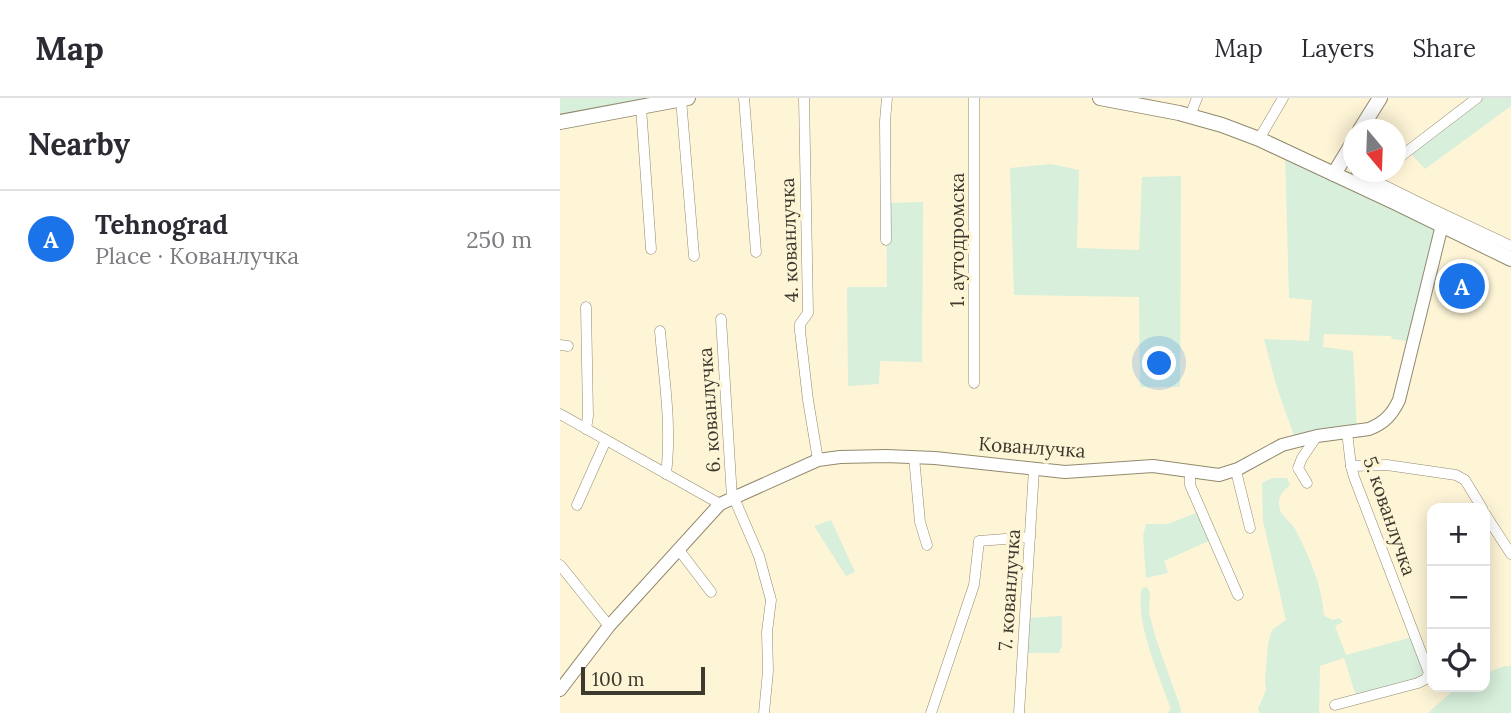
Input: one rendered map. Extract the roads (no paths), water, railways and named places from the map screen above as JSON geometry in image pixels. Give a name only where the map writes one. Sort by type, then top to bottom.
[{"type":"main road","points":[[1100,98],[1222,125],[1343,168]]},
{"type":"main road","points":[[1367,119],[1380,98]]},
{"type":"main road","points":[[560,122],[685,99]]},
{"type":"main road","points":[[1368,182],[1442,225],[1511,259]]},
{"type":"street","points":[[744,98],[756,252]]},
{"type":"street","name":"4. кованлучка","points":[[804,98],[808,313],[800,324],[800,331],[818,460]]},
{"type":"street","points":[[887,98],[887,240]]},
{"type":"street","name":"1. аутодромска","points":[[974,98],[974,383]]},
{"type":"street","points":[[1190,116],[1197,98]]},
{"type":"street","points":[[1259,139],[1283,98]]},
{"type":"street","points":[[1406,152],[1477,98]]},
{"type":"street","points":[[685,99],[694,256]]},
{"type":"street","points":[[641,107],[651,249]]},
{"type":"street","points":[[1379,182],[1511,246]]},
{"type":"street","name":"Кованлучка","points":[[560,690],[609,626],[729,500],[818,460],[840,457],[914,457],[1065,472],[1153,466],[1219,475],[1236,471],[1282,446],[1317,436],[1377,426],[1389,418],[1399,400],[1442,225]]},
{"type":"street","points":[[586,307],[586,429]]},
{"type":"street","name":"6. кованлучка","points":[[721,319],[729,500],[759,556],[771,600],[767,632],[765,713]]},
{"type":"street","points":[[660,331],[669,428],[666,474]]},
{"type":"street","points":[[560,414],[666,474],[729,500]]},
{"type":"street","name":"5. кованлучка","points":[[1335,705],[1423,681],[1429,673],[1351,466],[1347,432]]},
{"type":"street","points":[[1307,483],[1298,468],[1317,436]]},
{"type":"street","points":[[577,505],[606,440]]},
{"type":"street","points":[[914,457],[920,522],[926,545]]},
{"type":"street","points":[[1351,466],[1387,465],[1456,475],[1465,480],[1479,503]]},
{"type":"street","name":"7. кованлучка","points":[[1019,713],[1034,469]]},
{"type":"street","points":[[1190,471],[1190,485],[1238,595]]},
{"type":"street","points":[[1236,471],[1250,528]]},
{"type":"street","points":[[1490,522],[1511,554]]},
{"type":"street","points":[[931,713],[974,585],[979,541],[1030,537]]},
{"type":"street","points":[[679,550],[711,592]]},
{"type":"street","points":[[560,565],[609,626]]},
{"type":"place","name":"Tehnograd","points":[[1462,286]]}]
